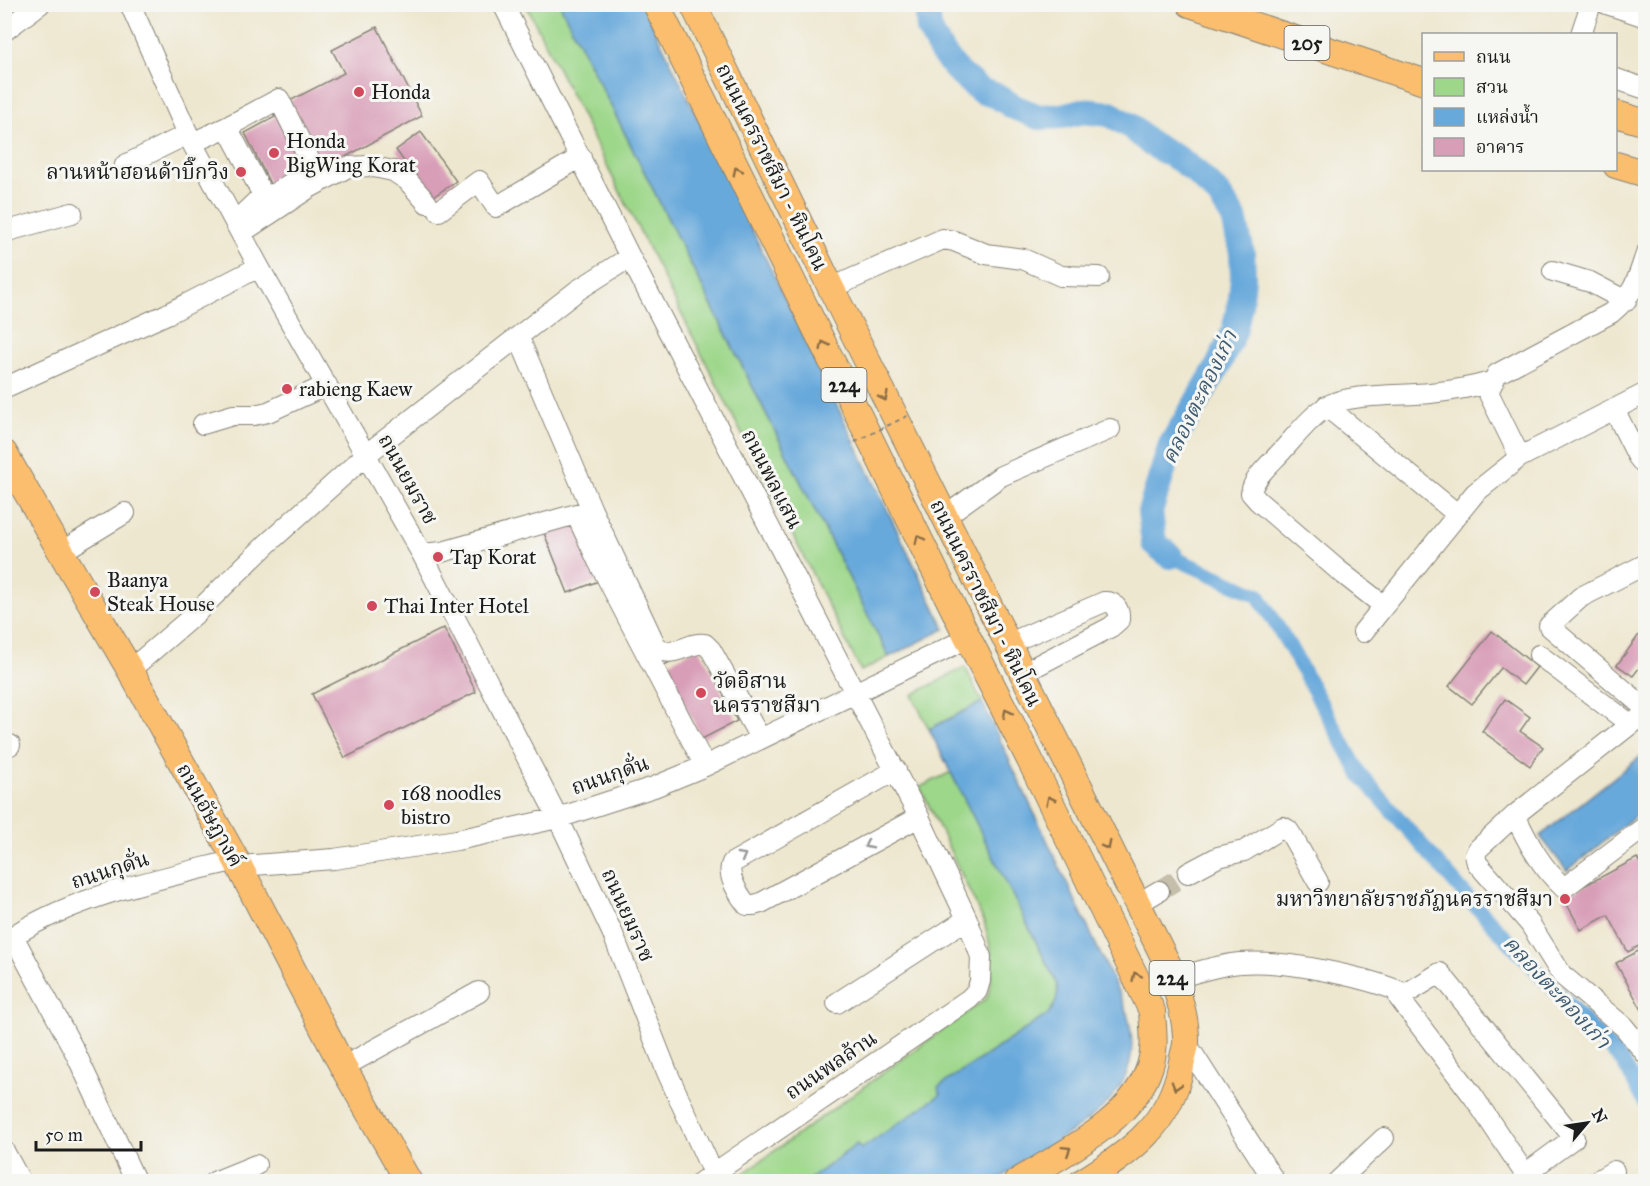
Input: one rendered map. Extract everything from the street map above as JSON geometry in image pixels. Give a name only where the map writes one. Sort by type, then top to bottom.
[{"type":"main road","name":"ถนนนครราชสีมา - หินโคน","points":[[656,4],[1152,1011],[1154,1043],[1150,1067],[1136,1096],[1111,1123],[1017,1182]]},
{"type":"main road","name":"ถนนนครราชสีมา - หินโคน","points":[[693,4],[1173,979],[1181,1007],[1186,1043],[1175,1091],[1160,1118],[1139,1143],[1112,1164],[1082,1182]]},
{"type":"main road","name":"205","points":[[1190,4],[1422,80]]},
{"type":"main road","points":[[1617,114],[1646,123]]},
{"type":"main road","points":[[1617,165],[1646,174]]},
{"type":"main road","name":"ถนนอัษฎางค์","points":[[4,453],[130,670],[237,863],[343,1067],[409,1182]]},
{"type":"main road","points":[[968,638],[1002,634]]},
{"type":"street","points":[[4,31],[40,4]]},
{"type":"street","name":"ถนนยมราช","points":[[130,4],[190,139],[259,267],[422,554],[558,818],[612,932],[711,1179]]},
{"type":"street","name":"ถนนพลแสน","points":[[503,4],[630,257],[919,817],[967,920],[981,957],[980,981]]},
{"type":"street","points":[[1581,33],[1591,4]]},
{"type":"street","points":[[1606,4],[1646,17]]},
{"type":"street","points":[[1617,79],[1646,88]]},
{"type":"street","points":[[124,165],[227,127],[279,99],[314,170],[267,197],[263,195],[227,127]]},
{"type":"street","points":[[238,228],[348,167],[369,166],[393,171],[407,180],[433,207],[479,182],[496,207],[581,157]]},
{"type":"street","points":[[238,228],[263,195]]},
{"type":"street","points":[[4,232],[72,213]]},
{"type":"street","points":[[831,288],[943,239],[991,256],[1023,259],[1061,276],[1099,277]]},
{"type":"street","points":[[1520,457],[1488,392],[1497,374],[1611,313],[1626,301],[1637,282],[1646,254]]},
{"type":"street","points":[[130,670],[193,616],[267,544],[367,454],[578,290],[630,257]]},
{"type":"street","points":[[4,388],[167,314],[259,267]]},
{"type":"street","points":[[1553,271],[1590,282],[1626,301]]},
{"type":"street","points":[[519,338],[584,512],[597,559],[705,766]]},
{"type":"street","points":[[1384,606],[1258,501],[1251,493],[1252,487],[1268,466],[1326,406],[1354,399],[1467,388],[1494,381]]},
{"type":"street","points":[[203,424],[233,415],[268,412],[327,385]]},
{"type":"street","points":[[1363,632],[1475,493],[1520,457],[1646,393]]},
{"type":"street","points":[[1326,406],[1457,514]]},
{"type":"street","points":[[1614,409],[1638,457],[1642,462],[1646,462]]},
{"type":"street","points":[[944,517],[1001,476],[1110,429]]},
{"type":"street","points":[[422,554],[442,552],[584,512]]},
{"type":"street","points":[[584,512],[657,647],[669,653],[696,644],[705,644],[711,650],[760,738]]},
{"type":"street","points":[[60,552],[125,513]]},
{"type":"street","points":[[1646,564],[1581,597],[1549,627],[1646,710],[1515,815],[1478,849],[1475,855],[1477,863],[1526,919],[1562,975],[1624,1027],[1646,1054]]},
{"type":"street","points":[[1002,634],[1104,602],[1113,603],[1118,609],[1119,620],[1111,627],[1021,674]]},
{"type":"street","name":"ถนนกุดั่น","points":[[9,939],[77,905],[154,880],[237,863],[334,859],[457,840],[558,818],[654,787],[705,766],[968,638]]},
{"type":"street","points":[[1539,655],[1630,724]]},
{"type":"street","points":[[896,770],[732,863],[730,872],[736,887],[746,904],[754,905],[919,817]]},
{"type":"street","points":[[1515,815],[1529,845],[1547,873],[1564,888],[1646,826]]},
{"type":"street","points":[[1188,873],[1218,857],[1244,851],[1283,827],[1292,836],[1318,882]]},
{"type":"street","points":[[1137,904],[1158,891]]},
{"type":"street","points":[[837,1003],[967,920]]},
{"type":"street","points":[[9,939],[75,1052],[136,1182]]},
{"type":"street","points":[[1173,979],[1228,964],[1269,963],[1343,975],[1387,986],[1406,994]]},
{"type":"street","points":[[1440,973],[1574,1138],[1528,1178],[1473,1096],[1399,998],[1406,994],[1440,973]]},
{"type":"street","name":"ถนนพลล้าน","points":[[711,1179],[969,999],[977,991],[980,981]]},
{"type":"street","points":[[343,1067],[479,992]]},
{"type":"street","points":[[1186,1043],[1275,1182]]},
{"type":"street","points":[[1337,1182],[1384,1138]]},
{"type":"street","points":[[4,1151],[21,1182]]},
{"type":"street","points":[[214,1182],[256,1165]]},
{"type":"street","points":[[1595,1182],[1614,1171]]},
{"type":"path","points":[[855,442],[909,415]]},
{"type":"green space","points":[[526,5],[560,5],[889,657],[861,671]]},
{"type":"green space","points":[[965,667],[982,702],[929,729],[912,695]]},
{"type":"green space","points":[[951,772],[1057,984],[1058,993],[1055,1004],[1047,1015],[939,1087],[942,1094],[861,1150],[857,1144],[807,1181],[739,1182],[737,1178],[987,998],[992,960],[984,922],[920,787]]},
{"type":"water","points":[[560,5],[643,5],[945,629],[889,657]]},
{"type":"water","points":[[982,702],[1124,1004],[1131,1032],[1131,1056],[1125,1077],[1114,1095],[1099,1111],[1008,1173],[991,1182],[807,1181],[857,1144],[861,1149],[941,1094],[938,1087],[1047,1015],[1056,1001],[1057,984],[929,729]]},
{"type":"water","points":[[1645,753],[1645,808],[1567,871],[1540,836]]},
{"type":"building","name":"Honda","points":[[377,27],[422,116],[306,178],[273,190],[245,133],[275,117],[272,110],[344,73],[332,50]]},
{"type":"building","points":[[421,132],[456,181],[430,199],[396,150]]},
{"type":"building","points":[[576,520],[601,580],[568,593],[544,533]]},
{"type":"building","points":[[1646,625],[1646,659],[1633,676],[1617,665]]},
{"type":"building","points":[[444,628],[476,692],[345,758],[312,694]]},
{"type":"building","points":[[1492,631],[1537,667],[1523,685],[1501,668],[1472,704],[1449,686]]},
{"type":"building","name":"วัดอิสาน นครราชสีมา","points":[[699,647],[737,721],[702,739],[664,665]]},
{"type":"building","points":[[1505,699],[1530,717],[1520,731],[1543,747],[1530,766],[1482,731]]},
{"type":"building","points":[[1637,858],[1646,873],[1646,942],[1628,952],[1608,915],[1581,930],[1563,897]]},
{"type":"building","points":[[1646,947],[1646,1008],[1642,1010],[1616,963]]},
{"type":"waterway","name":"คลองตะคองเก่า","points":[[927,4],[929,29],[941,51],[959,73],[981,91],[997,96],[1014,107],[1039,117],[1062,116],[1083,111],[1110,114],[1132,127],[1151,144],[1179,159],[1196,172],[1219,195],[1234,218],[1242,253],[1243,276],[1234,332],[1217,368],[1171,445],[1150,512],[1154,543],[1170,556]]},
{"type":"waterway","name":"คลองตะคองเก่า","points":[[1170,556],[1258,595],[1290,647],[1360,774],[1468,898],[1623,1062],[1646,1104]]},
{"type":"tunnel","points":[[1159,891],[1188,873]]},
{"type":"place","name":"Honda","points":[[359,92]]},
{"type":"place","name":"Honda BigWing Korat","points":[[274,153]]},
{"type":"place","name":"ลานหน้าฮอนด้าบิ๊กวิง","points":[[241,172]]},
{"type":"place","name":"rabieng Kaew","points":[[287,389]]},
{"type":"place","name":"Tap Korat","points":[[438,557]]},
{"type":"place","name":"Baanya Steak House","points":[[95,592]]},
{"type":"place","name":"Thai Inter Hotel","points":[[372,606]]},
{"type":"place","name":"วัดอิสาน นครราชสีมา","points":[[701,693]]},
{"type":"place","name":"168 noodles bistro","points":[[389,805]]},
{"type":"place","name":"มหาวิทยาลัยราชภัฏนครราชสีมา","points":[[1565,899]]}]
